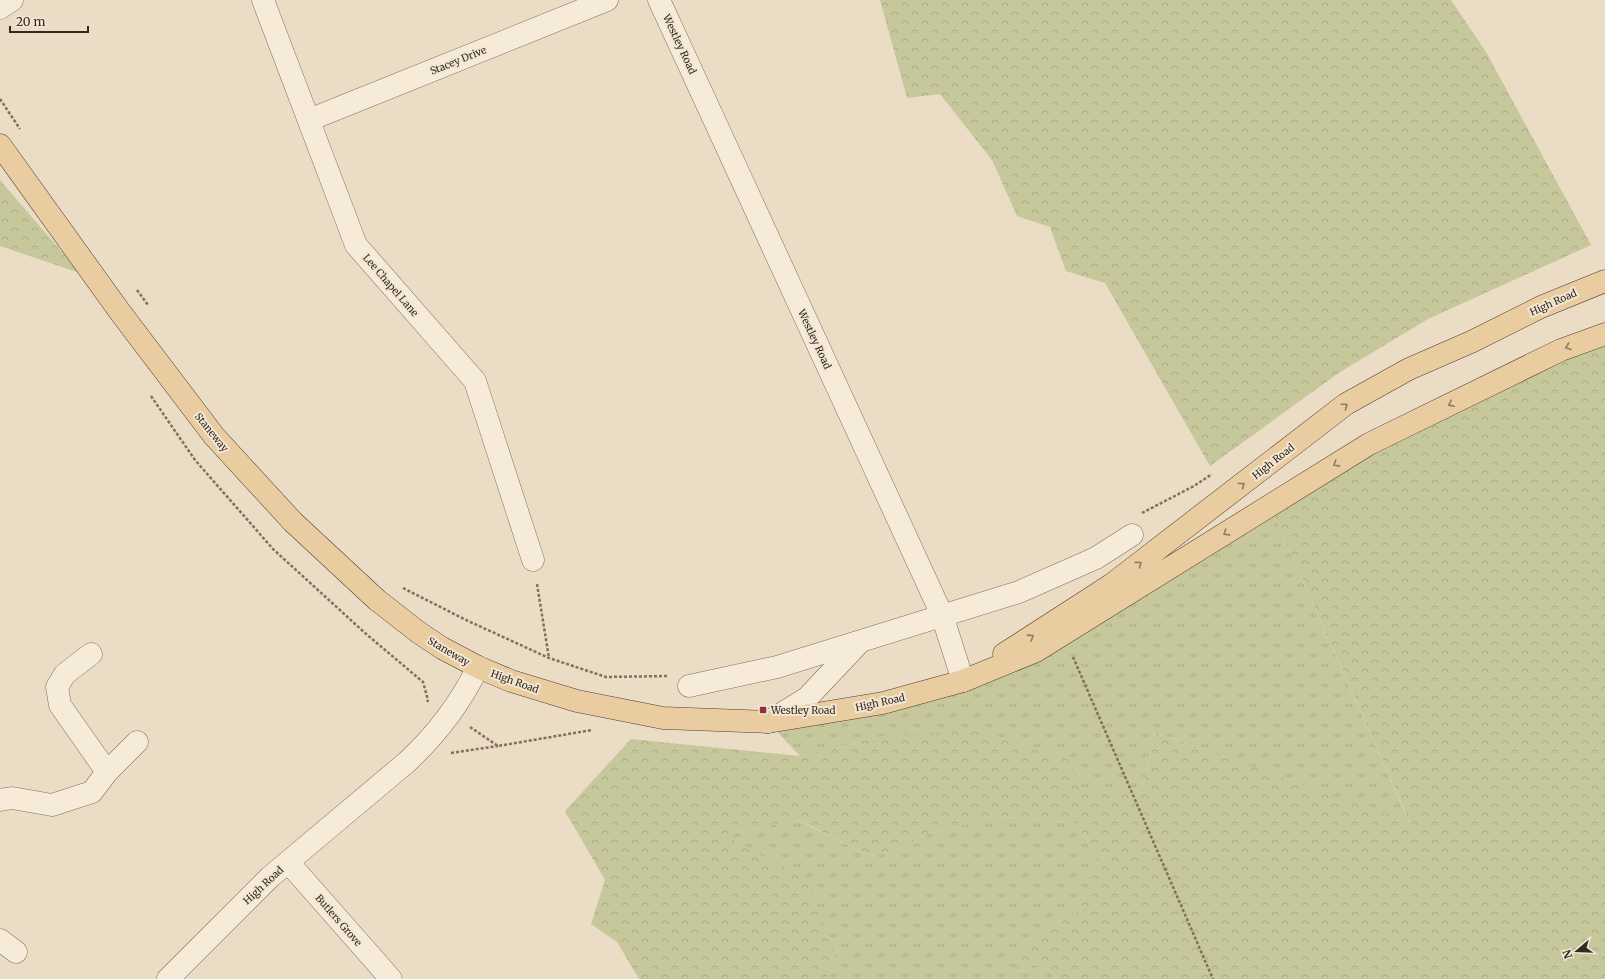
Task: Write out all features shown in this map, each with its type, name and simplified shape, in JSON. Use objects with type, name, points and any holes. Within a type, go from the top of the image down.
[{"type":"main road","name":"Staneway","points":[[0,145],[166,374],[214,436],[260,488],[322,550],[377,600],[418,632],[442,648],[478,667]]},
{"type":"main road","name":"High Road","points":[[963,681],[1111,585],[1346,404],[1409,369],[1471,342],[1541,307],[1605,281]]},
{"type":"main road","name":"High Road","points":[[478,667],[537,690],[601,707],[663,718],[768,722],[883,703],[963,681],[1036,652],[1369,444],[1561,350],[1605,334]]},
{"type":"street","points":[[0,8],[12,0]]},
{"type":"street","name":"Lee Chapel Lane","points":[[263,0],[356,245],[475,381],[533,560]]},
{"type":"street","name":"Stacey Drive","points":[[309,120],[607,0]]},
{"type":"street","name":"Westley Road","points":[[659,0],[942,615],[963,681]]},
{"type":"street","points":[[689,686],[777,667],[1019,592],[1096,558],[1132,535]]},
{"type":"street","points":[[768,722],[807,698],[860,642]]},
{"type":"street","points":[[91,654],[65,674],[57,687],[60,705],[106,772]]},
{"type":"street","name":"High Road","points":[[168,979],[247,899],[426,744],[451,714],[478,667]]},
{"type":"street","points":[[0,800],[12,798],[52,805],[92,792],[106,772],[138,742]]},
{"type":"street","name":"Butlers Grove","points":[[288,862],[391,979]]},
{"type":"path","points":[[0,99],[22,132]]},
{"type":"path","points":[[135,287],[149,306]]},
{"type":"path","points":[[150,395],[195,460],[273,549],[365,633],[423,682],[428,700],[425,706]]},
{"type":"path","points":[[403,587],[466,620],[549,658],[533,560]]},
{"type":"path","points":[[1063,634],[1213,979]]},
{"type":"path","points":[[472,729],[498,746],[596,730]]},
{"type":"green space","points":[[880,0],[1451,0],[1486,52],[1591,245],[1428,319],[1340,372],[1210,466],[1105,283],[1066,271],[1050,227],[1017,216],[992,160],[940,94],[907,98]]},
{"type":"green space","points":[[0,180],[80,273],[0,246]]},
{"type":"green space","points":[[1605,335],[1605,979],[1056,979],[1045,966],[1015,972],[1029,938],[1080,910],[1098,862],[1077,823],[997,816],[926,835],[895,850],[871,856],[798,820],[724,835],[807,880],[836,958],[828,979],[639,979],[617,942],[591,924],[605,880],[565,811],[631,739],[800,756],[884,736],[978,730],[1067,759],[1083,789],[1118,795],[1143,787],[1155,732],[1410,823],[1270,506]]},
{"type":"green space","points":[[1270,506],[1410,824],[1155,732],[1143,787],[1118,795],[1083,789],[1066,759],[884,736],[800,756],[768,722],[963,681]]},
{"type":"green space","points":[[996,816],[1077,823],[1098,862],[1080,910],[1029,938],[1016,972],[1045,966],[1056,979],[828,979],[836,958],[724,835],[797,820],[871,856],[895,850],[926,835]]},
{"type":"place","name":"Westley Road","points":[[763,710]]}]
